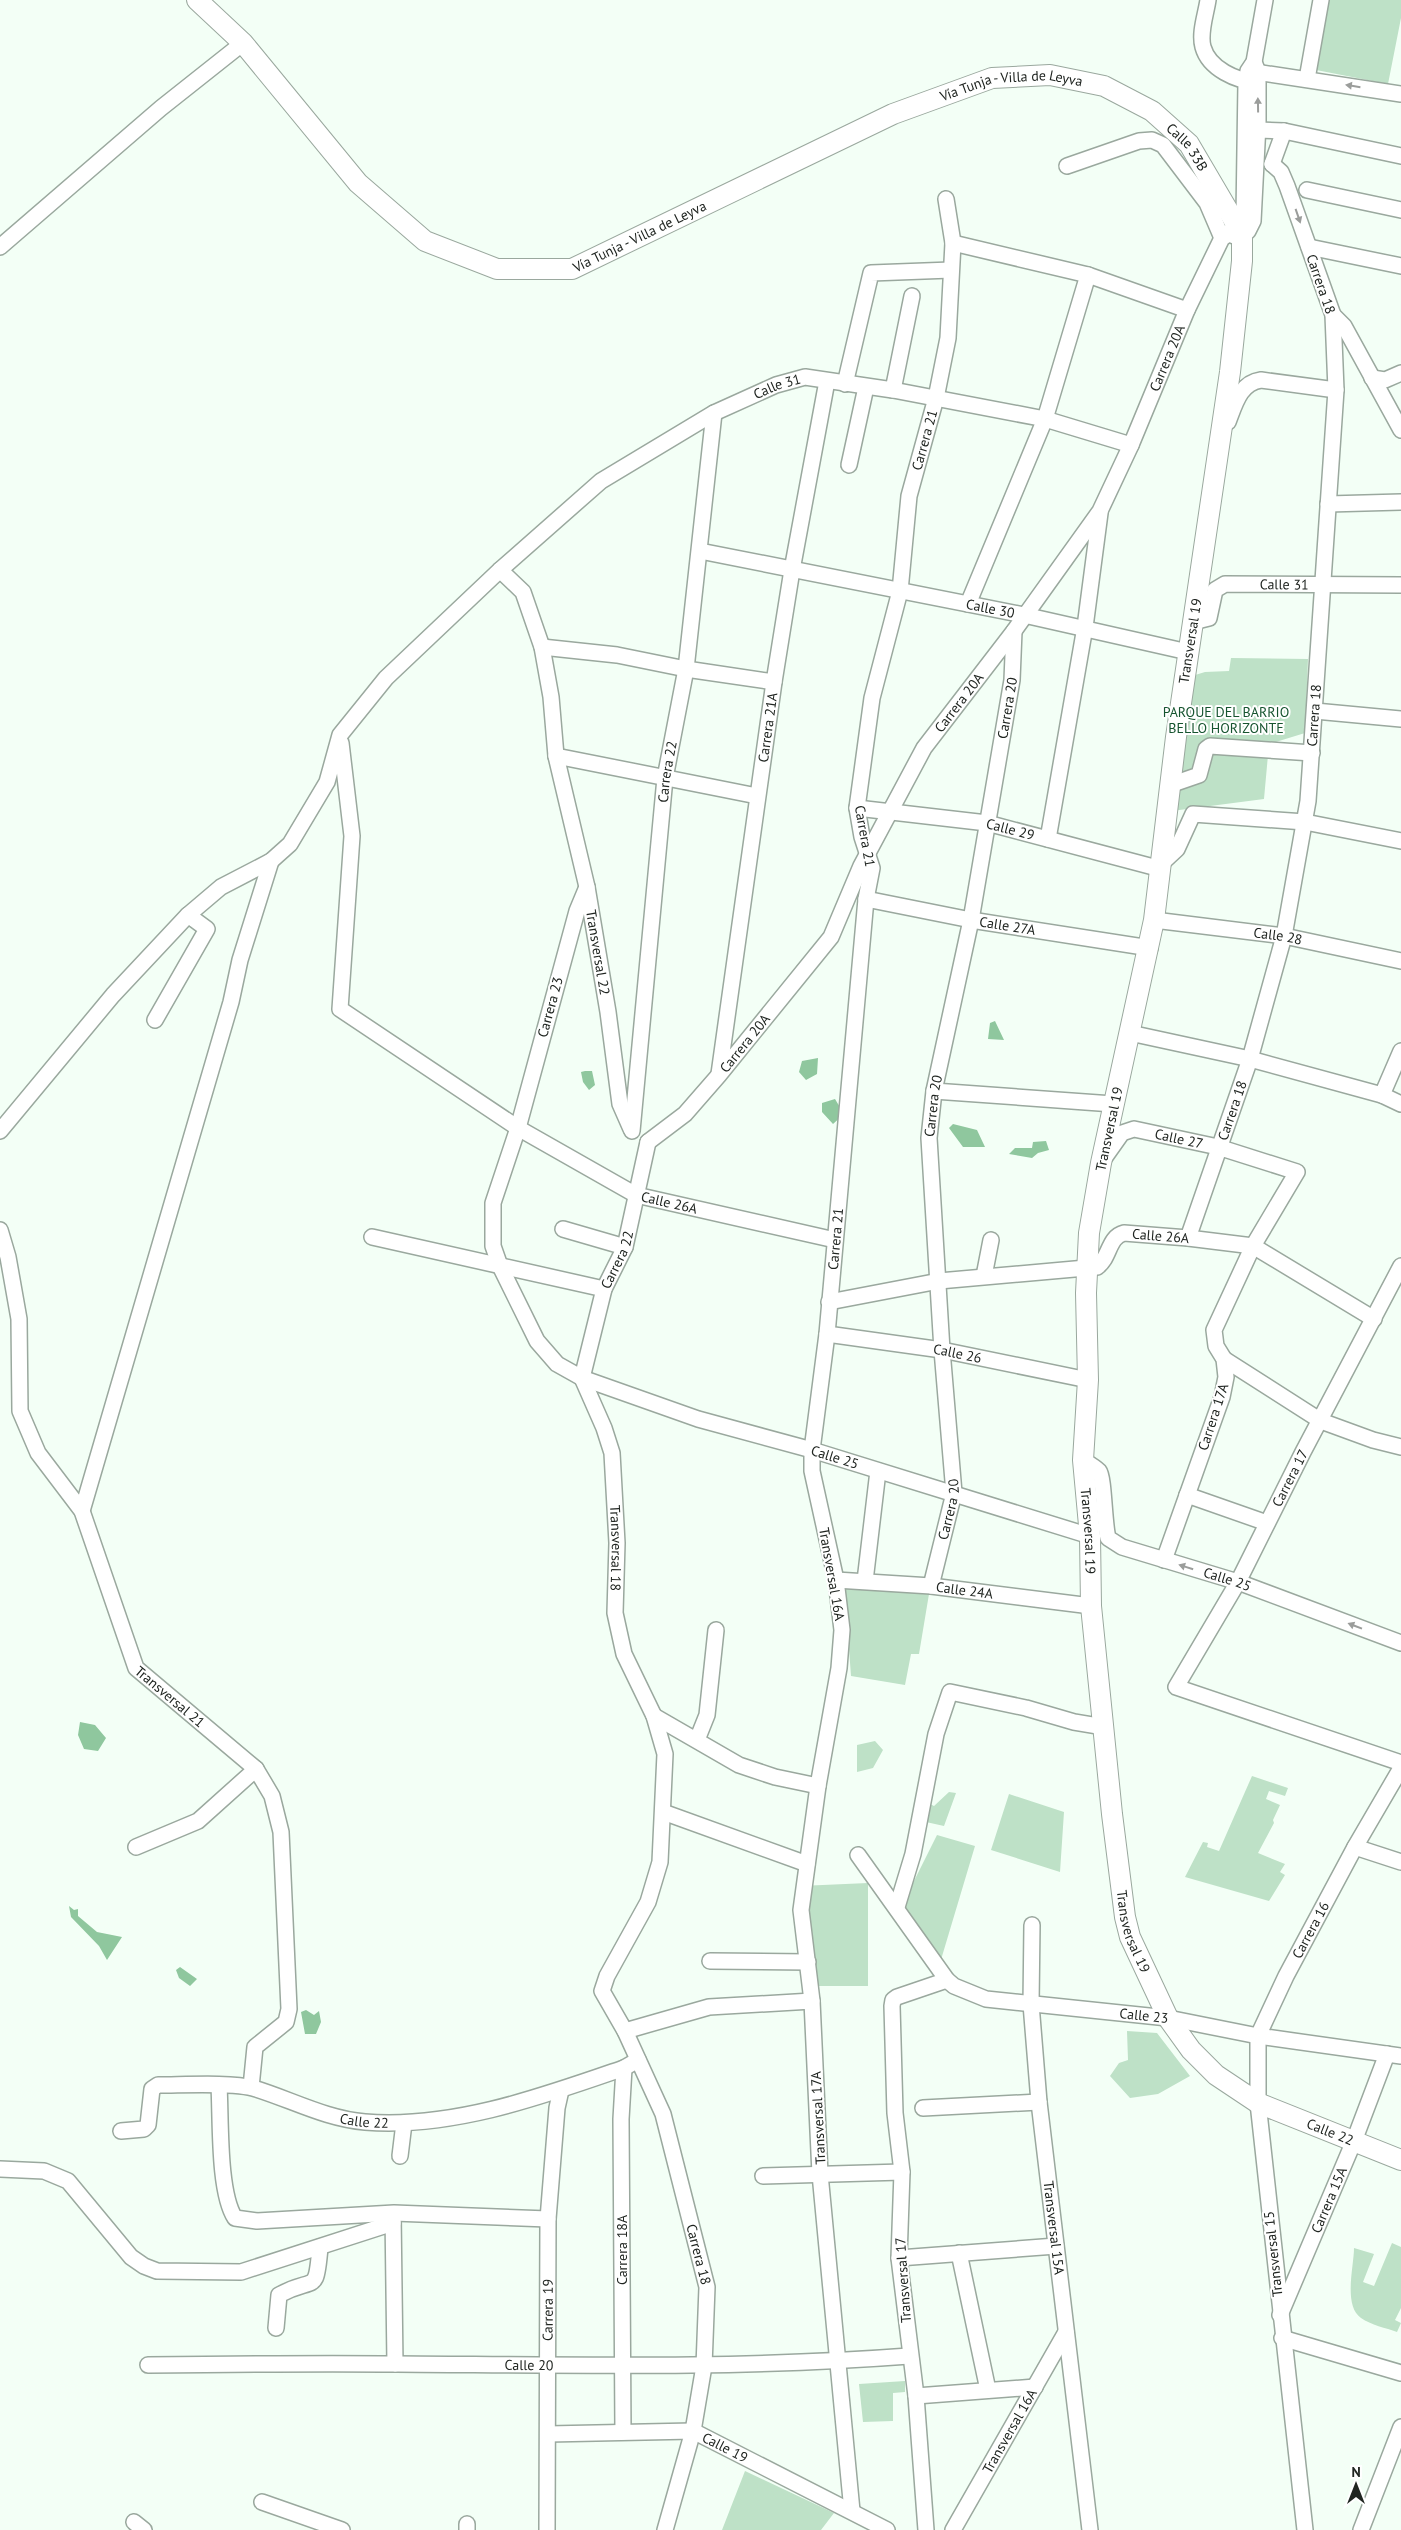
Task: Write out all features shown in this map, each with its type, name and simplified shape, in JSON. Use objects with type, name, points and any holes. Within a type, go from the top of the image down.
[{"type":"main road","name":"Vía Tunja - Villa de Leyva","points":[[197,0],[243,43],[358,183],[424,241],[497,270],[572,269],[894,114],[992,78],[1050,75],[1104,86]]},
{"type":"main road","name":"Calle 33B","points":[[1104,86],[1152,111],[1189,144],[1232,234]]},
{"type":"main road","name":"Transversal 19","points":[[1168,2018],[1130,1937],[1122,1895],[1092,1606],[1090,1536],[1083,1460],[1088,1380],[1086,1269],[1088,1233],[1101,1163],[1150,948],[1154,920],[1188,652],[1222,435],[1242,260],[1232,234]]},
{"type":"main road","points":[[1168,2018],[1191,2050],[1216,2075],[1258,2103]]},
{"type":"main road","name":"Calle 22","points":[[1258,2103],[1401,2160]]},
{"type":"street","points":[[1208,0],[1202,32],[1203,48],[1211,61],[1232,78],[1253,74],[1307,79],[1401,94]]},
{"type":"street","points":[[1232,234],[1244,214],[1253,74],[1265,0]]},
{"type":"street","points":[[1307,79],[1321,0]]},
{"type":"street","points":[[0,247],[161,108],[243,43]]},
{"type":"street","points":[[1232,234],[1248,231],[1253,221],[1264,163],[1258,130],[1253,74]]},
{"type":"street","points":[[1258,130],[1284,131],[1401,156]]},
{"type":"street","points":[[1264,163],[1284,131]]},
{"type":"street","points":[[1067,166],[1139,140],[1152,140],[1163,145],[1232,234]]},
{"type":"street","name":"Carrera 18","points":[[1188,1238],[1250,1059],[1284,936],[1305,822],[1312,754],[1336,390],[1333,315],[1281,172],[1264,163]]},
{"type":"street","points":[[1307,190],[1401,210]]},
{"type":"street","name":"Carrera 21","points":[[812,1450],[827,1334],[866,899],[872,868],[857,808],[872,698],[900,591],[908,496],[936,398],[948,338],[953,243],[946,199]]},
{"type":"street","name":"Carrera 20A","points":[[648,1142],[685,1114],[831,937],[868,854],[924,748],[1014,630],[1100,511],[1131,445],[1186,310],[1232,234]]},
{"type":"street","points":[[953,243],[1088,275],[1186,310]]},
{"type":"street","points":[[1309,247],[1401,266]]},
{"type":"street","points":[[845,384],[871,273],[952,270]]},
{"type":"street","points":[[968,604],[1045,419],[1088,275]]},
{"type":"street","points":[[893,390],[912,296]]},
{"type":"street","points":[[1333,315],[1344,326],[1400,429]]},
{"type":"street","points":[[1372,378],[1385,380],[1401,373]]},
{"type":"street","name":"Calle 31","points":[[340,735],[386,678],[500,570],[601,481],[714,413],[776,385],[805,377],[893,390],[1045,419],[1131,445]]},
{"type":"street","points":[[1222,435],[1243,388],[1250,381],[1261,380],[1336,390]]},
{"type":"street","name":"Carrera 21A","points":[[719,1075],[774,682],[792,570],[827,381]]},
{"type":"street","points":[[849,465],[866,387]]},
{"type":"street","name":"Carrera 22","points":[[632,1131],[665,778],[686,669],[714,413]]},
{"type":"street","points":[[1328,504],[1401,502]]},
{"type":"street","points":[[1048,839],[1084,627],[1100,511]]},
{"type":"street","name":"Calle 30","points":[[700,551],[1084,627],[1188,652]]},
{"type":"street","points":[[500,570],[523,592],[542,647],[551,697],[556,756],[758,796]]},
{"type":"street","name":"Calle 31","points":[[1193,622],[1209,618],[1215,590],[1219,586],[1401,585]]},
{"type":"street","name":"Carrera 20","points":[[930,1586],[954,1493],[942,1350],[929,1138],[934,1091],[971,920],[1012,680],[1014,630]]},
{"type":"street","points":[[542,647],[617,655],[686,669],[774,682]]},
{"type":"street","points":[[1315,711],[1401,719]]},
{"type":"street","points":[[0,1131],[113,995],[188,915],[221,887],[271,861],[290,844],[327,782],[340,735]]},
{"type":"street","name":"Calle 26A","points":[[340,735],[352,836],[340,1009],[518,1128],[636,1195],[834,1240]]},
{"type":"street","points":[[1170,785],[1199,774],[1206,749],[1210,746],[1312,754]]},
{"type":"street","name":"Transversal 22","points":[[556,756],[587,887],[608,1012],[620,1104],[632,1131]]},
{"type":"street","name":"Calle 29","points":[[857,808],[987,823],[1161,866]]},
{"type":"street","points":[[1161,866],[1177,849],[1193,814],[1305,822],[1401,841]]},
{"type":"street","points":[[82,1511],[231,1002],[240,960],[271,861]]},
{"type":"street","name":"Carrera 23","points":[[500,1266],[493,1246],[493,1203],[518,1128],[577,911],[587,887]]},
{"type":"street","name":"Calle 27A","points":[[866,899],[971,920],[1150,948]]},
{"type":"street","points":[[155,1020],[207,929],[188,915]]},
{"type":"street","name":"Calle 28","points":[[1154,920],[1284,936],[1401,961]]},
{"type":"street","points":[[1130,1033],[1250,1059],[1382,1095],[1401,1104]]},
{"type":"street","points":[[1382,1095],[1401,1051]]},
{"type":"street","points":[[934,1091],[1113,1104]]},
{"type":"street","name":"Calle 27","points":[[1101,1163],[1122,1133],[1134,1129],[1218,1147],[1297,1172]]},
{"type":"street","points":[[632,1131],[648,1142]]},
{"type":"street","name":"Carrera 22","points":[[582,1378],[604,1289],[625,1246],[648,1142]]},
{"type":"street","name":"Carrera 17A","points":[[1164,1560],[1222,1397],[1226,1377],[1224,1359],[1216,1346],[1214,1330],[1253,1246],[1297,1172]]},
{"type":"street","points":[[564,1229],[625,1246]]},
{"type":"street","name":"Transversal 21","points":[[0,1230],[8,1257],[19,1319],[20,1411],[38,1453],[82,1511],[136,1668],[256,1769],[272,1796],[281,1832],[288,2008],[286,2022],[255,2047],[251,2087]]},
{"type":"street","name":"Calle 26A","points":[[829,1302],[939,1281],[1097,1267],[1104,1262],[1113,1240],[1118,1235],[1188,1238],[1253,1246],[1374,1318]]},
{"type":"street","points":[[372,1237],[604,1289]]},
{"type":"street","points":[[984,1276],[990,1240]]},
{"type":"street","name":"Calle 25","points":[[500,1266],[537,1341],[557,1364],[582,1378],[698,1419],[812,1450],[1090,1536]]},
{"type":"street","name":"Carrera 17","points":[[1401,1266],[1238,1582],[1176,1687],[1401,1763]]},
{"type":"street","name":"Calle 26","points":[[827,1334],[942,1350],[1088,1380]]},
{"type":"street","points":[[1224,1359],[1322,1421],[1373,1440],[1401,1447]]},
{"type":"street","name":"Transversal 18","points":[[582,1378],[604,1428],[612,1453],[617,1542],[615,1613],[624,1654],[654,1716],[665,1754],[660,1862],[648,1902],[607,1976],[602,1991]]},
{"type":"street","name":"Transversal 16A","points":[[812,1450],[812,1471],[836,1580],[842,1630],[840,1668],[828,1728]]},
{"type":"street","name":"Calle 25","points":[[1083,1460],[1100,1472],[1103,1482],[1104,1524],[1108,1538],[1122,1547],[1238,1582],[1401,1643]]},
{"type":"street","points":[[865,1581],[878,1471]]},
{"type":"street","points":[[1187,1495],[1267,1524]]},
{"type":"street","name":"Calle 24A","points":[[836,1580],[930,1586],[1092,1606]]},
{"type":"street","points":[[697,1740],[707,1715],[716,1630]]},
{"type":"street","points":[[897,1907],[913,1854],[936,1734],[950,1692],[1026,1708],[1074,1722],[1104,1727]]},
{"type":"street","points":[[654,1716],[739,1764],[775,1777],[818,1786]]},
{"type":"street","name":"Transversal 17A","points":[[828,1728],[801,1910],[812,2001],[820,2174],[852,2511]]},
{"type":"street","name":"Carrera 16","points":[[1258,2103],[1258,2036],[1286,1976],[1355,1847],[1401,1768]]},
{"type":"street","points":[[136,1847],[198,1821],[256,1769]]},
{"type":"street","points":[[663,1812],[807,1864]]},
{"type":"street","points":[[1355,1847],[1401,1862]]},
{"type":"street","points":[[858,1855],[897,1907],[947,1980]]},
{"type":"street","name":"Transversal 15A","points":[[1032,1925],[1031,2004],[1039,2102],[1090,2530]]},
{"type":"street","points":[[710,1961],[808,1962]]},
{"type":"street","name":"Calle 23","points":[[947,1980],[954,1986],[986,1999],[1168,2018],[1258,2036],[1394,2055]]},
{"type":"street","name":"Transversal 17","points":[[926,2530],[916,2396],[909,2356],[899,2258],[902,2172],[896,2114],[893,2000],[947,1980]]},
{"type":"street","name":"Carrera 18","points":[[602,1991],[625,2031],[663,2114],[707,2287],[704,2366],[693,2431],[665,2530]]},
{"type":"street","points":[[625,2031],[709,2007],[812,2001]]},
{"type":"street","name":"Carrera 15A","points":[[1280,2316],[1354,2141],[1394,2055]]},
{"type":"street","name":"Calle 22","points":[[121,2131],[144,2129],[148,2125],[152,2089],[158,2085],[251,2087],[341,2119],[404,2123],[471,2114],[532,2100],[624,2068],[638,2060]]},
{"type":"street","name":"Carrera 18A","points":[[623,2432],[622,2119],[624,2068]]},
{"type":"street","points":[[219,2086],[226,2190],[229,2208],[236,2218],[257,2221],[393,2218],[548,2219]]},
{"type":"street","name":"Carrera 19","points":[[547,2530],[548,2219],[557,2108],[562,2090]]},
{"type":"street","points":[[923,2108],[1039,2102]]},
{"type":"street","name":"Transversal 15","points":[[1258,2103],[1304,2530]]},
{"type":"street","points":[[400,2156],[404,2123]]},
{"type":"street","points":[[0,2168],[44,2171],[68,2181],[131,2257],[144,2266],[157,2271],[241,2272],[320,2247],[393,2218]]},
{"type":"street","points":[[763,2176],[902,2172]]},
{"type":"street","points":[[393,2218],[395,2364]]},
{"type":"street","points":[[899,2258],[1056,2246]]},
{"type":"street","points":[[276,2328],[279,2295],[312,2284],[316,2280],[320,2247]]},
{"type":"street","points":[[959,2253],[988,2390]]},
{"type":"street","name":"Transversal 16A","points":[[953,2530],[1066,2332]]},
{"type":"street","points":[[1282,2338],[1401,2373]]},
{"type":"street","name":"Calle 20","points":[[148,2365],[622,2364],[704,2366],[838,2361],[909,2356]]},
{"type":"street","points":[[916,2396],[1035,2387]]},
{"type":"street","points":[[1361,2530],[1401,2427]]},
{"type":"street","name":"Calle 19","points":[[548,2434],[693,2431],[887,2530]]},
{"type":"street","points":[[262,2502],[342,2530]]},
{"type":"green space","points":[[1323,0],[1401,0],[1401,18],[1388,84],[1311,69]]},
{"type":"green space","name":"PARQUE DEL BARRIO BELLO HORIZONTE","points":[[1231,658],[1308,659],[1305,733],[1269,744],[1264,799],[1164,812],[1182,679],[1205,672],[1229,671]]},
{"type":"green space","points":[[995,1021],[1004,1040],[988,1039],[990,1023]]},
{"type":"green space","points":[[818,1058],[817,1074],[806,1080],[799,1072],[802,1061]]},
{"type":"green space","points":[[592,1071],[595,1085],[589,1090],[583,1082],[581,1072]]},
{"type":"green space","points":[[835,1099],[844,1114],[833,1124],[822,1112],[822,1103]]},
{"type":"green space","points":[[953,1124],[977,1130],[985,1147],[963,1147],[949,1128]]},
{"type":"green space","points":[[1046,1141],[1049,1150],[1038,1153],[1032,1158],[1009,1154],[1015,1148],[1032,1148],[1033,1142]]},
{"type":"green space","points":[[844,1581],[930,1588],[919,1654],[911,1654],[905,1685],[851,1676]]},
{"type":"green space","points":[[80,1722],[95,1725],[106,1738],[98,1751],[84,1749],[78,1735]]},
{"type":"green space","points":[[875,1741],[883,1750],[873,1768],[857,1772],[857,1745]]},
{"type":"green space","points":[[1252,1776],[1288,1788],[1285,1796],[1269,1791],[1266,1799],[1280,1805],[1273,1820],[1274,1823],[1258,1853],[1285,1864],[1280,1872],[1285,1875],[1269,1901],[1185,1877],[1203,1842],[1208,1843],[1207,1847],[1219,1851]]},
{"type":"green space","points":[[949,1792],[956,1793],[944,1826],[926,1822],[930,1812],[927,1809],[928,1803],[934,1806]]},
{"type":"green space","points":[[1009,1794],[1064,1812],[1060,1872],[991,1850]]},
{"type":"green space","points":[[937,1835],[975,1846],[940,1963],[902,1905]]},
{"type":"green space","points":[[868,1883],[868,1986],[808,1986],[800,1886]]},
{"type":"green space","points":[[69,1906],[74,1910],[78,1909],[78,1916],[97,1932],[122,1937],[107,1960],[99,1946],[71,1917]]},
{"type":"green space","points":[[180,1967],[197,1979],[190,1986],[179,1978],[176,1970]]},
{"type":"green space","points":[[306,2010],[314,2015],[319,2011],[321,2022],[316,2034],[305,2034],[301,2012]]},
{"type":"green space","points":[[1127,2031],[1157,2033],[1190,2076],[1158,2094],[1130,2098],[1110,2076],[1119,2063],[1128,2060]]},
{"type":"green space","points":[[1392,2243],[1401,2247],[1401,2308],[1395,2320],[1401,2323],[1397,2332],[1361,2318],[1352,2305],[1351,2295],[1354,2248],[1374,2254],[1363,2282],[1374,2286]]},
{"type":"green space","points":[[905,2381],[905,2392],[893,2393],[893,2421],[863,2422],[859,2384]]},
{"type":"green space","points":[[745,2471],[834,2513],[821,2530],[722,2530]]}]
